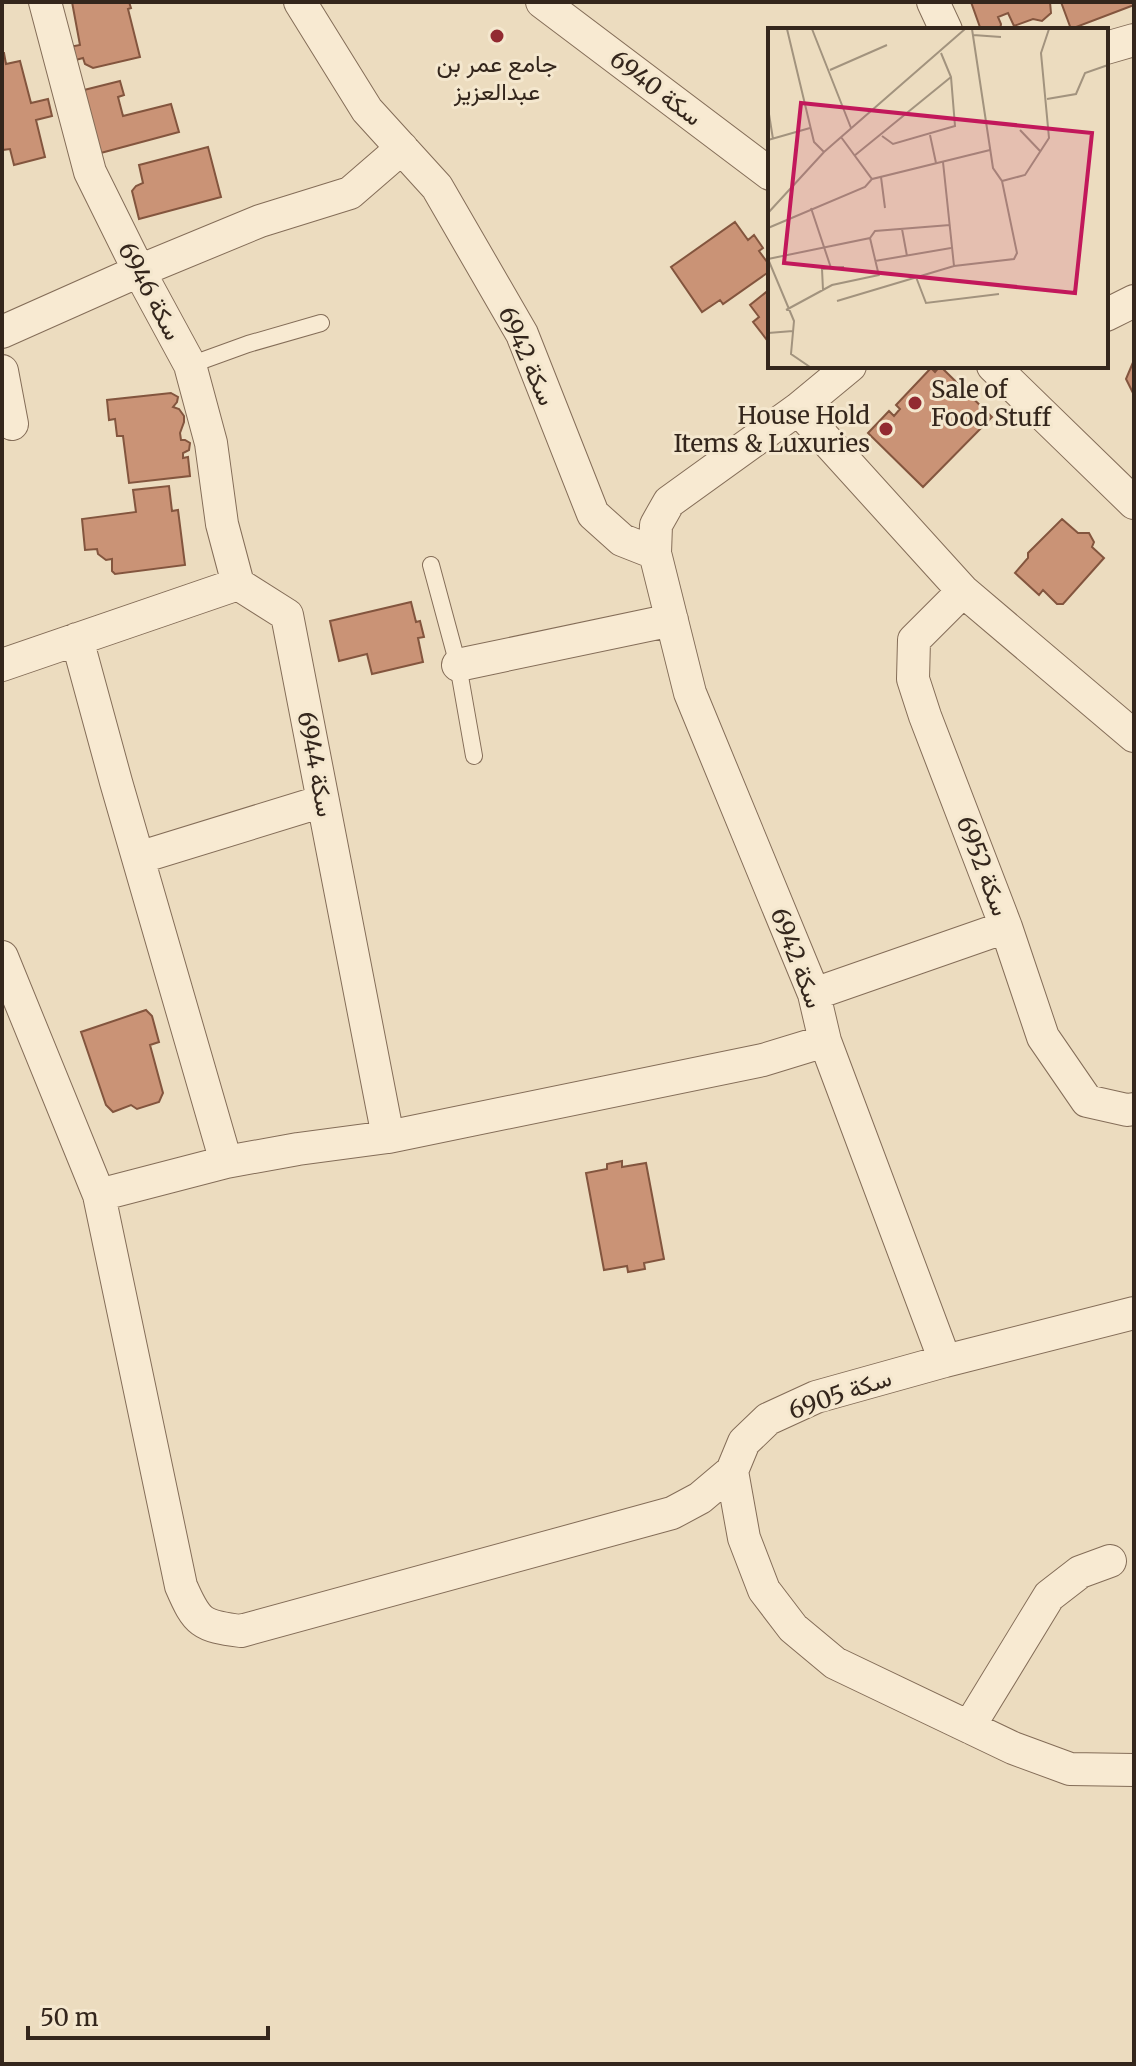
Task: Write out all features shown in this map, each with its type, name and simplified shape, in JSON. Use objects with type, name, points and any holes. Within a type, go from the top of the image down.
[{"type":"street","name":"سكة 6946","points":[[45,2],[90,172],[190,365],[211,443],[222,524],[238,584]]},
{"type":"street","name":"سكة 6942","points":[[300,2],[367,110],[437,187],[522,334],[593,514],[622,540],[655,553]]},
{"type":"street","name":"سكة 6940","points":[[542,2],[768,172]]},
{"type":"street","points":[[933,2],[945,28]]},
{"type":"street","points":[[1108,47],[1134,40]]},
{"type":"street","points":[[2,332],[260,221],[350,193],[402,148]]},
{"type":"street","points":[[1108,314],[1134,301]]},
{"type":"street","name":"سكة 6942","points":[[848,368],[798,409],[669,502],[656,525],[655,553],[690,693],[814,994],[825,1041],[945,1361]]},
{"type":"street","points":[[996,368],[1134,503]]},
{"type":"street","points":[[2,371],[12,424]]},
{"type":"street","points":[[798,409],[963,591],[1134,736]]},
{"type":"street","points":[[2,665],[238,584]]},
{"type":"street","name":"سكة 6944","points":[[238,584],[287,615],[388,1137]]},
{"type":"street","name":"سكة 6952","points":[[963,591],[914,640],[913,679],[925,716],[1006,927],[1043,1037],[1087,1101],[1134,1109]]},
{"type":"street","points":[[458,665],[672,620]]},
{"type":"street","points":[[77,639],[226,1162]]},
{"type":"street","points":[[138,858],[323,801]]},
{"type":"street","points":[[814,994],[1006,927]]},
{"type":"street","points":[[2,957],[99,1195],[181,1586],[193,1613],[213,1627],[241,1631],[672,1513],[700,1498],[732,1471]]},
{"type":"street","points":[[99,1195],[226,1162],[388,1137],[763,1060],[825,1041]]},
{"type":"street","name":"سكة 6905","points":[[732,1471],[744,1442],[768,1419],[816,1397],[1134,1313]]},
{"type":"street","points":[[732,1471],[744,1538],[764,1590],[793,1628],[835,1663],[1013,1748],[1070,1769],[1134,1770]]},
{"type":"street","points":[[969,1727],[1049,1596],[1080,1572],[1110,1561]]},
{"type":"lane","points":[[190,365],[321,323]]},
{"type":"lane","points":[[431,565],[458,665],[474,756]]},
{"type":"building","points":[[72,2],[129,2],[140,57],[93,68],[85,64],[83,58],[72,61],[69,47],[80,45]]},
{"type":"building","points":[[971,2],[1050,2],[1051,13],[1042,21],[1033,19],[1014,26],[1008,13],[998,17],[1000,28],[980,28]]},
{"type":"building","points":[[1061,2],[1134,2],[1134,5],[1071,28]]},
{"type":"building","points":[[2,53],[6,64],[20,61],[31,103],[48,99],[52,116],[36,120],[45,157],[14,165],[10,149],[2,150]]},
{"type":"building","points":[[120,81],[124,95],[118,97],[123,116],[171,104],[179,132],[97,154],[80,91]]},
{"type":"building","points":[[208,147],[221,197],[139,219],[132,191],[143,183],[139,165]]},
{"type":"building","points":[[735,222],[748,240],[754,235],[763,248],[759,251],[768,263],[768,272],[723,304],[720,300],[702,312],[671,267]]},
{"type":"building","points":[[768,291],[768,341],[753,322],[759,317],[750,305]]},
{"type":"building","points":[[1134,360],[1134,395],[1126,379]]},
{"type":"building","points":[[931,368],[935,372],[942,368],[992,417],[923,487],[868,433],[889,411],[894,416],[900,409],[896,405]]},
{"type":"building","points":[[171,393],[178,397],[173,407],[184,416],[180,433],[181,440],[190,443],[183,458],[188,457],[190,476],[129,483],[123,436],[117,436],[115,419],[109,420],[107,400]]},
{"type":"building","points":[[169,486],[172,511],[178,510],[185,565],[115,574],[112,559],[106,560],[97,549],[85,550],[82,519],[136,512],[133,490]]},
{"type":"building","points":[[1062,519],[1078,533],[1089,533],[1094,542],[1092,547],[1104,558],[1063,604],[1057,604],[1043,590],[1039,595],[1015,573],[1028,558],[1028,553]]},
{"type":"building","points":[[411,602],[424,637],[418,638],[423,662],[372,674],[367,654],[339,661],[330,621]]},
{"type":"building","points":[[146,1010],[152,1016],[159,1042],[150,1045],[163,1093],[159,1102],[137,1109],[131,1105],[113,1112],[106,1105],[81,1032]]},
{"type":"building","points":[[622,1161],[622,1167],[646,1163],[664,1259],[644,1263],[645,1269],[628,1272],[627,1266],[604,1270],[586,1173],[607,1169],[607,1164]]},
{"type":"place","name":"جامع عمر بن عبدالعزيز","points":[[497,36]]},
{"type":"place","name":"Sale of Food Stuff","points":[[915,403]]},
{"type":"place","name":"House Hold Items & Luxuries","points":[[886,429]]}]
